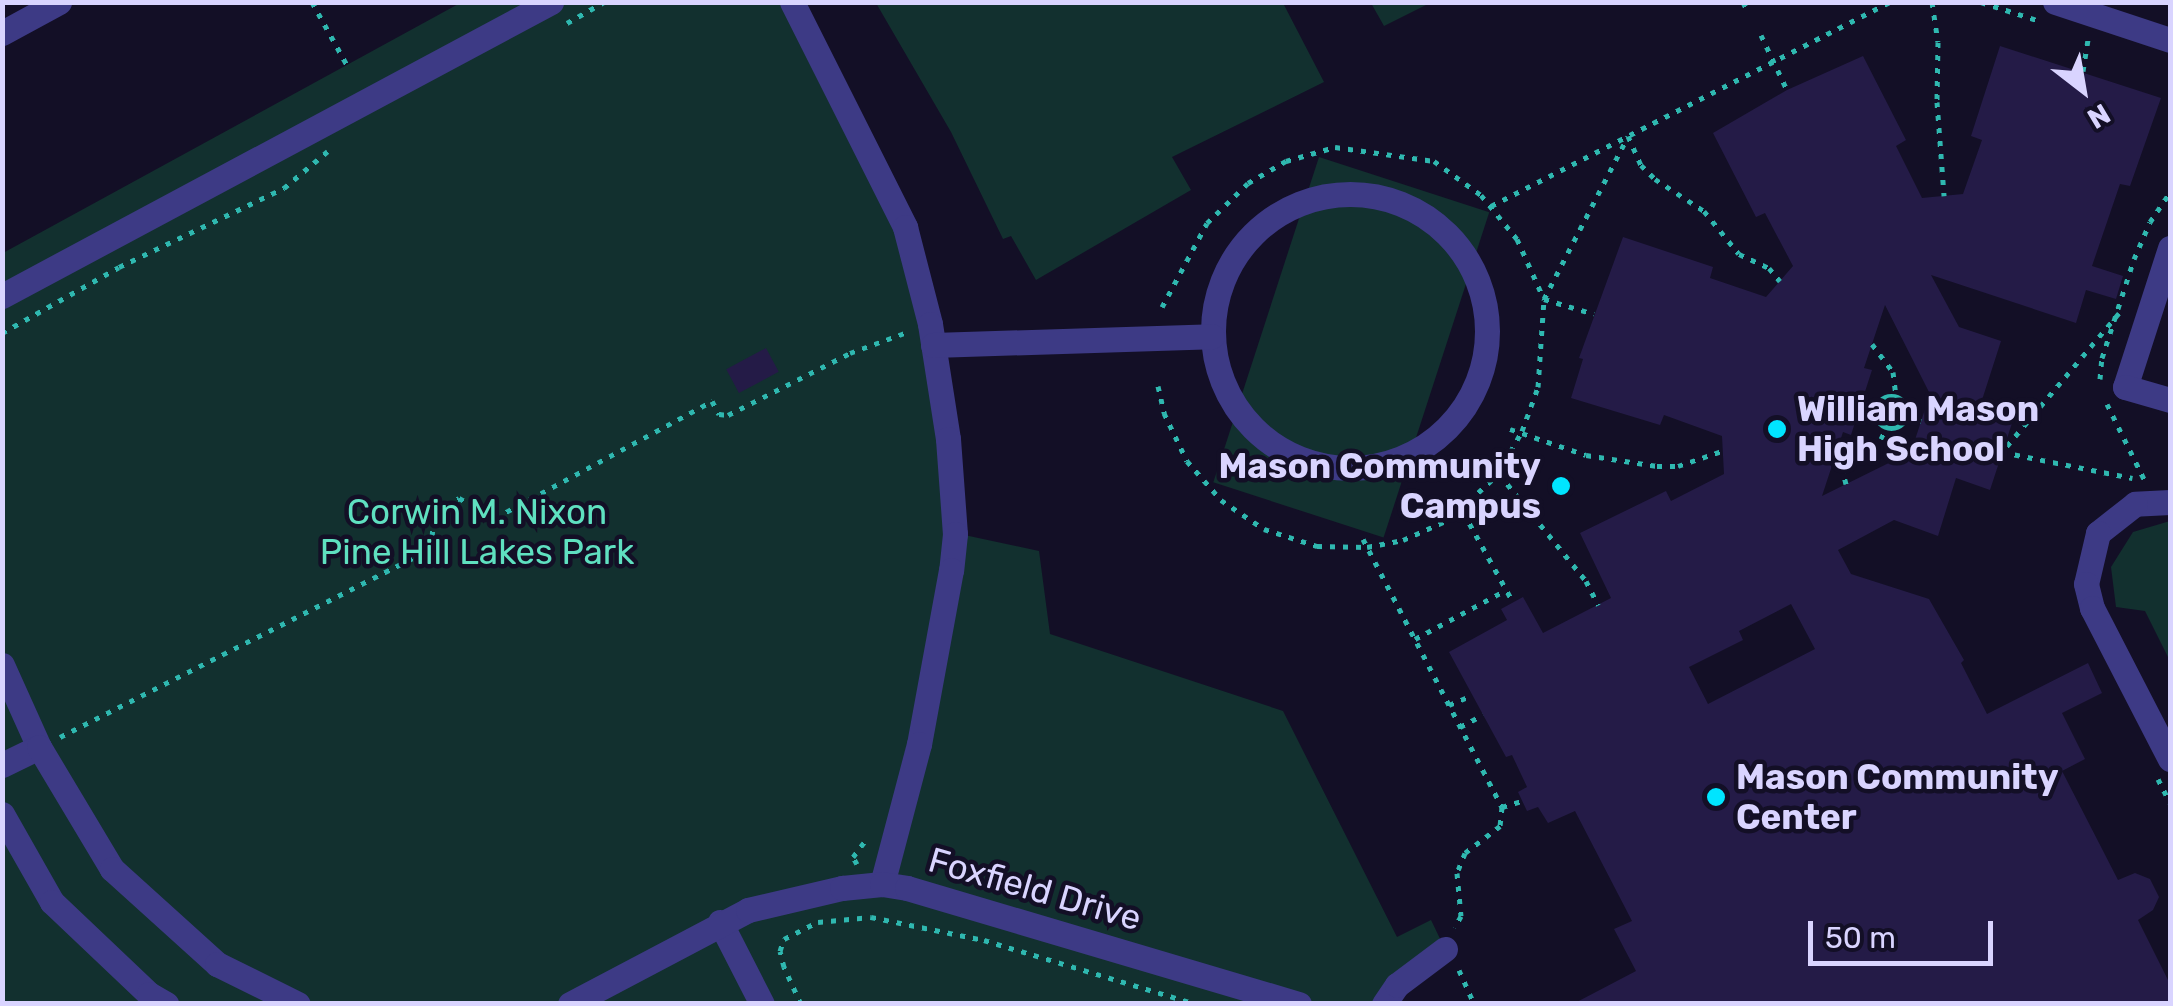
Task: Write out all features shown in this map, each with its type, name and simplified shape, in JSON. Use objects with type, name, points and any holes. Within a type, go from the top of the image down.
[{"type":"street","points":[[2,33],[59,2]]},
{"type":"street","points":[[792,2],[905,227],[920,341],[948,439],[955,534],[919,744],[882,884]]},
{"type":"street","points":[[2055,2],[2170,40]]},
{"type":"street","points":[[2,296],[556,14]]},
{"type":"street","points":[[1341,193],[1383,196],[1422,212],[1454,240],[1477,275],[1488,316],[1486,360],[1469,401],[1450,424],[1403,458],[1360,468],[1302,459],[1275,447],[1242,418],[1220,379],[1212,336],[1218,294],[1229,268],[1263,224],[1300,202],[1341,193]]},
{"type":"street","points":[[2170,248],[2125,387],[2170,400]]},
{"type":"street","points":[[920,341],[1212,336]]},
{"type":"street","points":[[2170,502],[2135,504],[2098,533],[2086,584],[2092,608],[2170,760]]},
{"type":"street","points":[[2,665],[39,747],[112,869],[217,964],[298,1004]]},
{"type":"street","points":[[2,765],[39,747]]},
{"type":"street","points":[[2,814],[52,902],[149,994],[166,1004]]},
{"type":"street","name":"Foxfield Drive","points":[[570,1004],[748,910],[842,888],[882,884],[1299,1004]]},
{"type":"street","points":[[720,922],[762,1004]]},
{"type":"street","points":[[1384,1004],[1398,985],[1452,949]]},
{"type":"path","points":[[312,2],[347,65]]},
{"type":"path","points":[[556,14],[604,2]]},
{"type":"path","points":[[1743,2],[1748,10]]},
{"type":"path","points":[[1491,206],[1890,2]]},
{"type":"path","points":[[1932,2],[1938,42],[1937,102],[1944,196]]},
{"type":"path","points":[[1761,36],[1787,90]]},
{"type":"path","points":[[1628,136],[1641,165],[1655,179],[1704,211],[1740,254],[1768,268],[1780,281]]},
{"type":"path","points":[[1158,386],[1164,413],[1186,460],[1221,500],[1264,529],[1317,546],[1367,547],[1403,540],[1450,519],[1498,474],[1522,431],[1542,361],[1544,298],[1628,136]]},
{"type":"path","points":[[2,334],[120,267],[284,188],[344,142]]},
{"type":"path","points":[[1162,307],[1207,223],[1248,184],[1286,161],[1335,147],[1434,162],[1491,206],[1517,240],[1544,298],[1594,314]]},
{"type":"path","points":[[2119,313],[2002,452],[2145,481]]},
{"type":"path","points":[[903,318],[907,332],[920,341]]},
{"type":"path","points":[[907,332],[920,341]]},
{"type":"path","points":[[39,747],[431,549],[434,510],[459,498],[494,518],[712,401],[720,414],[728,415],[850,353],[907,332]]},
{"type":"path","points":[[1872,344],[1893,372],[1896,397]]},
{"type":"path","points":[[1896,397],[1904,402],[1907,416],[1902,424],[1887,427],[1876,417],[1876,406],[1882,399],[1896,397]]},
{"type":"path","points":[[1862,402],[1876,406]]},
{"type":"path","points":[[1907,416],[1921,421]]},
{"type":"path","points":[[1846,484],[1843,472],[1850,459],[1881,439],[1887,427]]},
{"type":"path","points":[[1510,429],[1586,456],[1657,466],[1678,466],[1722,452]]},
{"type":"path","points":[[1491,464],[1586,581],[1598,605]]},
{"type":"path","points":[[1457,501],[1514,602]]},
{"type":"path","points":[[1363,538],[1502,807],[1500,826],[1465,854],[1457,872],[1461,916],[1452,949],[1474,1004]]},
{"type":"path","points":[[1415,639],[1506,590]]},
{"type":"path","points":[[1449,706],[1472,695]]},
{"type":"path","points":[[1460,726],[1483,715]]},
{"type":"path","points":[[1502,807],[1522,801]]},
{"type":"path","points":[[857,864],[853,856],[872,830]]},
{"type":"path","points":[[802,1004],[784,967],[780,951],[784,939],[818,922],[872,918],[984,940],[1196,1004]]},
{"type":"green space","name":"Corwin M. Nixon Pine Hill Lakes Park","points":[[462,2],[792,3],[905,227],[955,533],[1039,551],[1050,634],[1283,711],[1397,937],[1431,920],[1445,949],[1384,1004],[3,1004],[3,253]]},
{"type":"green space","points":[[876,3],[1283,3],[1324,82],[1172,157],[1191,190],[1036,280],[1011,236],[1003,239],[951,132]]},
{"type":"green space","points":[[1371,3],[1430,3],[1384,26]]},
{"type":"green space","points":[[1319,157],[1489,212],[1384,538],[1213,482]]},
{"type":"green space","points":[[2170,521],[2170,661],[2145,611],[2116,607],[2111,567],[2133,532]]},
{"type":"building","points":[[2000,46],[2161,98],[2130,186],[2120,184],[2092,266],[2123,276],[2116,299],[2086,290],[2076,323],[1931,275],[1959,327],[2001,341],[1982,400],[2016,411],[1990,490],[1956,478],[1938,536],[1894,520],[1838,550],[1851,574],[1929,599],[1964,660],[1961,663],[1987,714],[2088,663],[2102,693],[2062,713],[2085,759],[2062,771],[2118,880],[2135,873],[2150,879],[2159,897],[2153,910],[2138,920],[2170,984],[2170,1004],[1573,1004],[1636,971],[1614,929],[1632,921],[1575,811],[1548,823],[1538,807],[1527,811],[1518,792],[1527,787],[1512,755],[1506,757],[1449,652],[1507,620],[1501,609],[1523,597],[1543,633],[1611,598],[1580,533],[1666,491],[1671,501],[1724,474],[1722,436],[1664,415],[1660,425],[1571,398],[1583,359],[1579,358],[1623,237],[1713,267],[1710,278],[1766,297],[1793,266],[1765,213],[1756,217],[1713,133],[1787,90],[1863,56],[1906,140],[1896,146],[1922,198],[1963,194],[1982,140],[1971,136]],"holes":[[[1885,305],[1930,394],[1911,452],[1822,496],[1843,432],[1851,435],[1872,370],[1864,368]],[[1791,604],[1815,649],[1708,704],[1689,667],[1743,640],[1739,631]]]},
{"type":"building","points":[[766,348],[779,372],[739,393],[726,369]]},
{"type":"place","name":"William Mason High School","points":[[1777,429]]},
{"type":"place","name":"Mason Community Campus","points":[[1561,486]]},
{"type":"place","name":"Mason Community Center","points":[[1716,797]]}]
